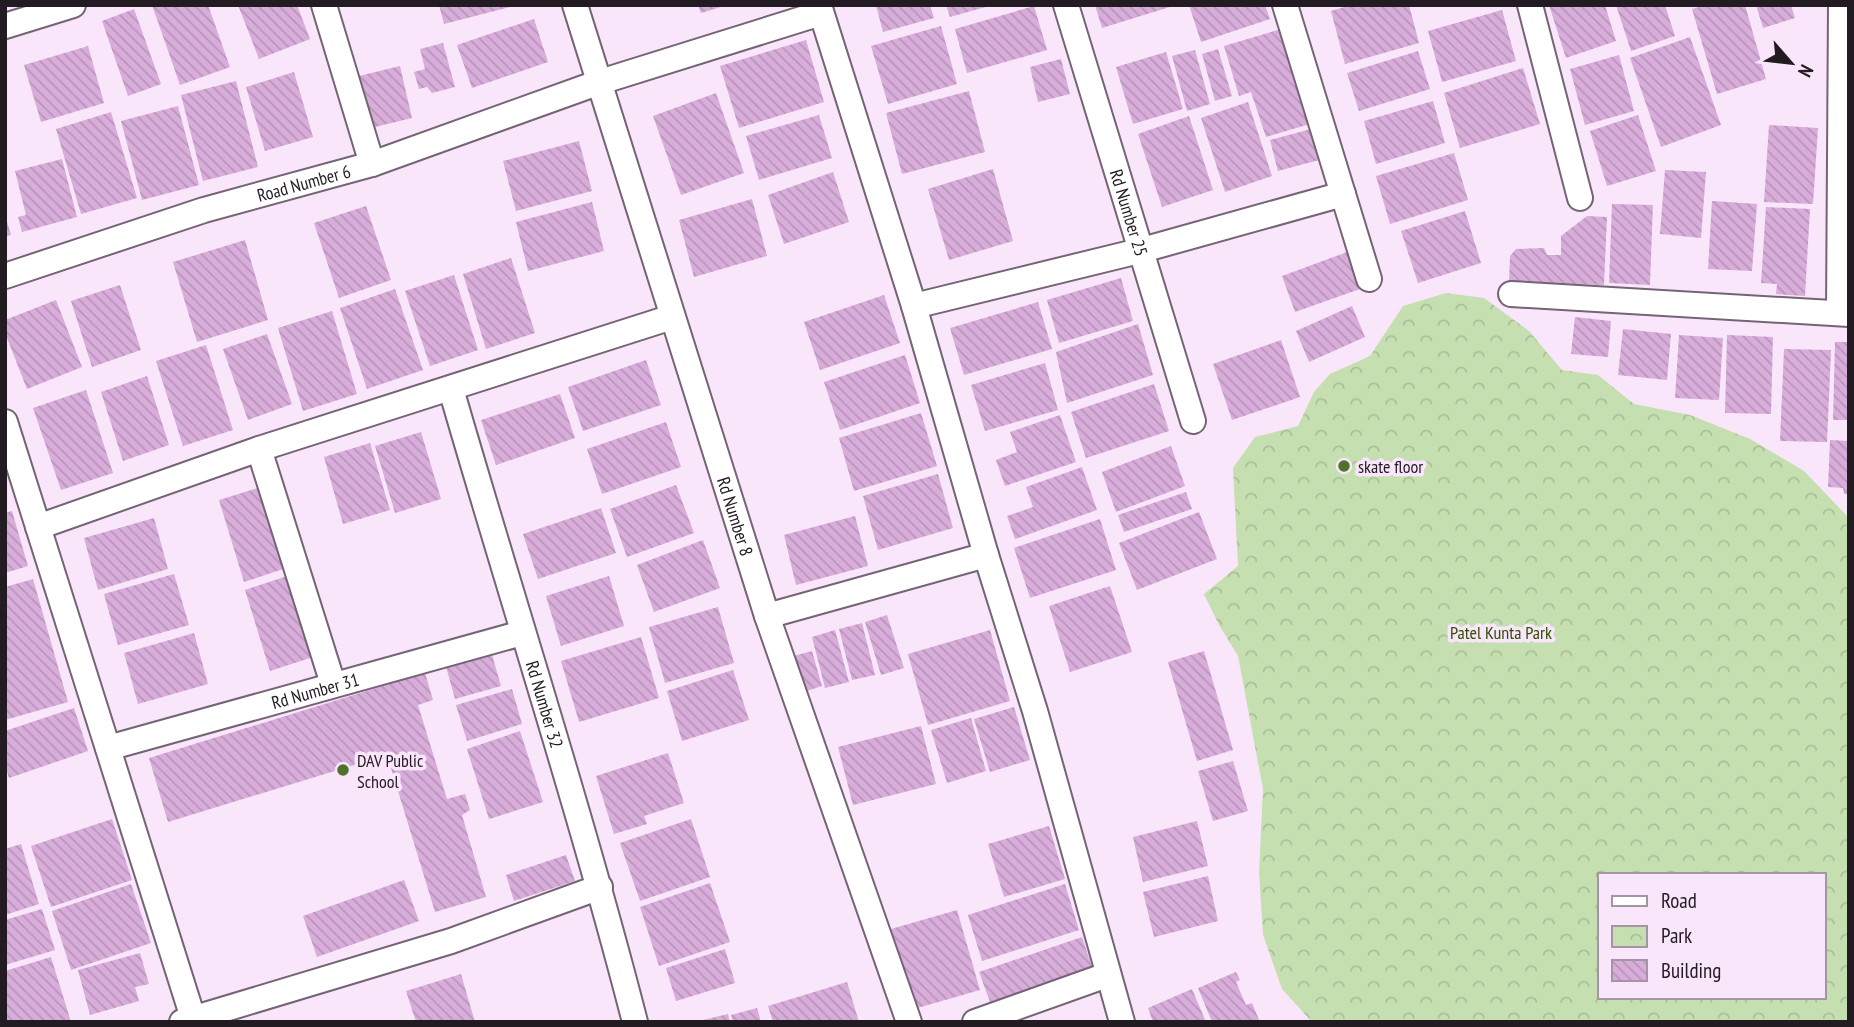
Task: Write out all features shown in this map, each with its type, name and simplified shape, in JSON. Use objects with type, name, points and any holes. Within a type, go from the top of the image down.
[{"type":"street","points":[[5,26],[73,5]]},
{"type":"street","points":[[324,5],[372,164]]},
{"type":"street","name":"Rd Number 8","points":[[575,5],[767,616],[909,1022]]},
{"type":"street","name":"Rd Number 25","points":[[1066,5],[1193,421]]},
{"type":"street","points":[[1285,5],[1370,279]]},
{"type":"street","points":[[1530,5],[1580,198]]},
{"type":"street","points":[[1511,294],[1844,314],[1841,5]]},
{"type":"street","points":[[820,9],[914,306],[986,555],[1035,712],[1122,1022]]},
{"type":"street","name":"Road Number 6","points":[[5,276],[204,210],[372,164],[600,82],[820,9]]},
{"type":"street","points":[[914,306],[1142,250],[1343,194]]},
{"type":"street","points":[[38,527],[260,449],[672,317]]},
{"type":"street","name":"Rd Number 32","points":[[451,388],[600,887],[635,1022]]},
{"type":"street","points":[[5,422],[108,748],[188,1020],[451,941],[600,887]]},
{"type":"street","points":[[260,449],[333,684]]},
{"type":"street","points":[[767,616],[986,555]]},
{"type":"street","name":"Rd Number 31","points":[[108,748],[522,633]]},
{"type":"street","points":[[975,1022],[1107,975]]},
{"type":"green space","name":"Patel Kunta Park","points":[[1446,293],[1484,298],[1529,331],[1562,370],[1598,375],[1634,404],[1690,415],[1750,439],[1804,471],[1849,518],[1849,1022],[1312,1022],[1282,989],[1263,935],[1259,872],[1263,789],[1238,656],[1204,594],[1238,566],[1233,468],[1255,437],[1298,426],[1314,392],[1330,374],[1370,356],[1403,306]]},
{"type":"building","points":[[152,5],[208,5],[230,67],[180,85]]},
{"type":"building","points":[[238,5],[297,5],[310,39],[259,59]]},
{"type":"building","points":[[439,5],[514,5],[514,6],[444,24]]},
{"type":"building","points":[[698,5],[724,5],[724,6],[701,13]]},
{"type":"building","points":[[876,5],[930,5],[934,18],[883,32]]},
{"type":"building","points":[[946,5],[989,5],[989,6],[950,17]]},
{"type":"building","points":[[1095,5],[1173,5],[1173,6],[1102,28]]},
{"type":"building","points":[[1189,5],[1265,5],[1270,19],[1201,42]]},
{"type":"building","points":[[1351,5],[1409,5],[1419,43],[1345,64],[1331,11]]},
{"type":"building","points":[[1549,5],[1605,5],[1616,41],[1566,58]]},
{"type":"building","points":[[1616,5],[1665,5],[1675,36],[1631,51]]},
{"type":"building","points":[[1706,5],[1745,5],[1766,79],[1717,94],[1692,9]]},
{"type":"building","points":[[1756,5],[1791,5],[1795,18],[1763,28]]},
{"type":"building","points":[[1034,6],[1047,50],[967,73],[955,29]]},
{"type":"building","points":[[134,9],[161,84],[128,96],[102,21]]},
{"type":"building","points":[[1502,10],[1516,61],[1442,82],[1428,31]]},
{"type":"building","points":[[534,19],[548,62],[472,88],[457,45]]},
{"type":"building","points":[[941,26],[957,84],[888,104],[871,46]]},
{"type":"building","points":[[1281,29],[1310,124],[1266,137],[1251,92],[1239,96],[1224,46]]},
{"type":"building","points":[[1690,37],[1721,125],[1661,147],[1630,58]]},
{"type":"building","points":[[806,40],[824,102],[739,128],[720,66]]},
{"type":"building","points":[[443,43],[455,87],[432,93],[427,87],[419,89],[414,72],[425,69],[420,49]]},
{"type":"building","points":[[88,46],[104,103],[41,122],[24,65]]},
{"type":"building","points":[[1218,49],[1232,96],[1215,101],[1202,54]]},
{"type":"building","points":[[1195,50],[1210,104],[1187,111],[1172,56]]},
{"type":"building","points":[[1418,51],[1430,89],[1359,111],[1347,73]]},
{"type":"building","points":[[1166,52],[1183,109],[1133,124],[1116,67]]},
{"type":"building","points":[[1619,55],[1634,111],[1585,125],[1570,69]]},
{"type":"building","points":[[1061,59],[1070,94],[1038,102],[1030,67]]},
{"type":"building","points":[[400,66],[412,118],[371,128],[359,76]]},
{"type":"building","points":[[1523,68],[1540,124],[1460,148],[1444,93]]},
{"type":"building","points":[[294,72],[313,137],[265,151],[246,87]]},
{"type":"building","points":[[236,81],[258,167],[203,181],[181,95]]},
{"type":"building","points":[[969,91],[985,152],[902,174],[886,113]]},
{"type":"building","points":[[716,93],[744,173],[681,195],[653,116]]},
{"type":"building","points":[[1433,101],[1445,143],[1376,164],[1364,121]]},
{"type":"building","points":[[1248,102],[1272,176],[1225,192],[1201,118]]},
{"type":"building","points":[[178,106],[199,185],[142,200],[121,121]]},
{"type":"building","points":[[111,112],[137,198],[81,214],[56,129]]},
{"type":"building","points":[[819,115],[832,158],[759,180],[746,136]]},
{"type":"building","points":[[1638,115],[1656,171],[1607,186],[1590,131]]},
{"type":"building","points":[[1189,116],[1213,190],[1162,207],[1138,134]]},
{"type":"building","points":[[1769,125],[1818,128],[1813,204],[1764,202]]},
{"type":"building","points":[[1311,129],[1319,160],[1278,171],[1270,140]]},
{"type":"building","points":[[579,141],[592,191],[516,211],[503,161]]},
{"type":"building","points":[[1454,153],[1468,200],[1390,224],[1376,176]]},
{"type":"building","points":[[62,159],[77,217],[22,232],[18,217],[26,215],[15,171]]},
{"type":"building","points":[[993,169],[1013,241],[949,260],[928,189]]},
{"type":"building","points":[[1665,170],[1706,172],[1701,238],[1660,234]]},
{"type":"building","points":[[833,172],[849,222],[784,244],[768,195]]},
{"type":"building","points":[[752,199],[767,256],[694,277],[679,220]]},
{"type":"building","points":[[1712,201],[1757,204],[1752,271],[1708,269]]},
{"type":"building","points":[[592,202],[604,251],[528,271],[516,222]]},
{"type":"building","points":[[1612,204],[1653,205],[1650,285],[1609,283]]},
{"type":"building","points":[[366,206],[391,280],[339,298],[314,223]]},
{"type":"building","points":[[1766,207],[1810,209],[1805,296],[1776,294],[1777,284],[1761,283]]},
{"type":"building","points":[[1465,211],[1481,263],[1418,283],[1401,231]]},
{"type":"building","points":[[5,215],[11,235],[5,237]]},
{"type":"building","points":[[1587,216],[1607,217],[1604,285],[1509,282],[1510,256],[1516,249],[1544,248],[1547,255],[1561,255],[1561,236]]},
{"type":"building","points":[[245,240],[268,320],[197,342],[173,262]]},
{"type":"building","points":[[1347,252],[1360,289],[1295,312],[1282,276]]},
{"type":"building","points":[[511,258],[535,333],[486,349],[463,274]]},
{"type":"building","points":[[454,275],[478,350],[430,366],[405,291]]},
{"type":"building","points":[[1121,278],[1133,321],[1059,343],[1047,300]]},
{"type":"building","points":[[120,285],[141,350],[92,367],[71,301]]},
{"type":"building","points":[[395,289],[423,370],[367,389],[340,308]]},
{"type":"building","points":[[884,295],[900,343],[820,370],[804,322]]},
{"type":"building","points":[[56,300],[82,367],[27,389],[5,333],[5,320]]},
{"type":"building","points":[[1038,302],[1052,349],[964,375],[950,328]]},
{"type":"building","points":[[1352,306],[1365,337],[1309,362],[1296,331]]},
{"type":"building","points":[[332,311],[357,394],[303,411],[278,328]]},
{"type":"building","points":[[1575,317],[1611,321],[1608,357],[1571,354]]},
{"type":"building","points":[[1138,324],[1153,375],[1067,403],[1056,352]]},
{"type":"building","points":[[1623,329],[1671,334],[1667,380],[1618,375]]},
{"type":"building","points":[[267,334],[292,404],[248,420],[223,349]]},
{"type":"building","points":[[1679,335],[1723,338],[1719,400],[1675,398]]},
{"type":"building","points":[[1727,335],[1773,337],[1771,414],[1725,413]]},
{"type":"building","points":[[1281,340],[1300,397],[1232,420],[1213,364]]},
{"type":"building","points":[[1835,342],[1849,342],[1849,420],[1833,420]]},
{"type":"building","points":[[206,345],[233,430],[183,446],[156,361]]},
{"type":"building","points":[[1784,349],[1831,350],[1827,442],[1780,441]]},
{"type":"building","points":[[905,355],[920,403],[840,430],[824,382]]},
{"type":"building","points":[[646,360],[661,405],[583,431],[568,387]]},
{"type":"building","points":[[1045,363],[1058,410],[985,431],[971,385]]},
{"type":"building","points":[[147,376],[169,445],[123,461],[101,392]]},
{"type":"building","points":[[1154,384],[1169,431],[1086,458],[1071,412]]},
{"type":"building","points":[[86,390],[113,473],[61,490],[33,408]]},
{"type":"building","points":[[560,394],[575,438],[496,465],[481,420]]},
{"type":"building","points":[[921,413],[937,466],[854,491],[839,438]]},
{"type":"building","points":[[1060,415],[1076,462],[1005,486],[996,460],[1017,452],[1010,432]]},
{"type":"building","points":[[666,422],[681,467],[602,494],[587,449]]},
{"type":"building","points":[[421,432],[441,499],[395,513],[375,446]]},
{"type":"building","points":[[1830,440],[1849,441],[1849,494],[1844,494],[1843,488],[1828,487]]},
{"type":"building","points":[[370,443],[390,510],[343,524],[324,457]]},
{"type":"building","points":[[1171,446],[1185,486],[1116,512],[1102,472]]},
{"type":"building","points":[[1082,467],[1097,510],[1015,539],[1007,516],[1033,507],[1026,487]]},
{"type":"building","points":[[938,474],[953,528],[878,550],[863,496]]},
{"type":"building","points":[[676,485],[694,533],[627,557],[610,509]]},
{"type":"building","points":[[261,487],[286,568],[244,582],[219,500]]},
{"type":"building","points":[[1186,492],[1192,509],[1124,532],[1118,515]]},
{"type":"building","points":[[601,508],[616,553],[538,579],[523,534]]},
{"type":"building","points":[[12,511],[28,566],[5,573],[5,513]]},
{"type":"building","points":[[1199,512],[1217,559],[1137,590],[1119,543]]},
{"type":"building","points":[[855,516],[868,566],[796,585],[784,535]]},
{"type":"building","points":[[154,518],[168,569],[98,590],[84,538]]},
{"type":"building","points":[[1100,519],[1116,570],[1030,598],[1014,548]]},
{"type":"building","points":[[703,540],[720,588],[654,612],[637,565]]},
{"type":"building","points":[[174,574],[189,625],[118,645],[104,594]]},
{"type":"building","points":[[287,576],[313,657],[270,671],[245,590]]},
{"type":"building","points":[[609,576],[624,626],[561,646],[546,596]]},
{"type":"building","points":[[33,579],[68,702],[5,720],[5,587]]},
{"type":"building","points":[[1110,586],[1132,652],[1070,672],[1049,606]]},
{"type":"building","points":[[718,607],[734,663],[665,683],[649,627]]},
{"type":"building","points":[[887,615],[904,668],[881,675],[865,622]]},
{"type":"building","points":[[862,623],[875,675],[852,680],[839,629]]},
{"type":"building","points":[[835,630],[849,682],[825,688],[812,637]]},
{"type":"building","points":[[990,630],[1010,701],[928,725],[908,654]]},
{"type":"building","points":[[194,633],[208,684],[138,704],[124,653]]},
{"type":"building","points":[[641,637],[659,698],[579,722],[561,661]]},
{"type":"building","points":[[491,651],[501,686],[455,699],[445,663]]},
{"type":"building","points":[[812,651],[822,686],[801,693],[790,657]]},
{"type":"building","points":[[1204,651],[1233,750],[1197,761],[1168,662]]},
{"type":"building","points":[[733,670],[749,720],[682,741],[667,691]]},
{"type":"building","points":[[425,673],[433,700],[418,705],[447,799],[465,794],[470,810],[462,815],[486,897],[435,912],[387,755],[168,822],[149,758]]},
{"type":"building","points":[[512,689],[522,724],[467,741],[456,705]]},
{"type":"building","points":[[1014,707],[1030,760],[990,772],[974,719]]},
{"type":"building","points":[[74,708],[88,751],[9,778],[5,765],[5,731]]},
{"type":"building","points":[[971,718],[986,771],[947,783],[931,730]]},
{"type":"building","points":[[921,726],[936,784],[853,805],[838,747]]},
{"type":"building","points":[[520,731],[543,802],[489,819],[467,749]]},
{"type":"building","points":[[668,753],[684,803],[644,816],[647,824],[614,834],[596,776]]},
{"type":"building","points":[[1233,761],[1248,811],[1213,821],[1198,771]]},
{"type":"building","points":[[112,819],[132,880],[51,907],[31,846]]},
{"type":"building","points":[[691,819],[710,877],[640,901],[620,843]]},
{"type":"building","points":[[1197,821],[1208,866],[1143,882],[1133,837]]},
{"type":"building","points":[[1049,826],[1065,879],[1004,897],[988,844]]},
{"type":"building","points":[[21,844],[39,904],[5,915],[5,849]]},
{"type":"building","points":[[566,855],[575,881],[514,901],[506,875]]},
{"type":"building","points":[[1208,876],[1218,921],[1154,937],[1143,892]]},
{"type":"building","points":[[404,880],[419,921],[317,957],[303,916]]},
{"type":"building","points":[[710,883],[730,942],[659,966],[640,907]]},
{"type":"building","points":[[131,884],[151,943],[71,970],[52,911]]},
{"type":"building","points":[[1065,884],[1079,930],[982,961],[968,915]]},
{"type":"building","points":[[42,909],[55,950],[5,965],[5,920]]},
{"type":"building","points":[[957,910],[980,990],[914,1009],[891,929]]},
{"type":"building","points":[[1082,937],[1092,967],[990,1002],[979,972]]},
{"type":"building","points":[[725,949],[735,983],[676,1001],[666,968]]},
{"type":"building","points":[[140,953],[149,984],[135,987],[139,1001],[90,1015],[78,970]]},
{"type":"building","points":[[51,957],[71,1022],[5,1022],[5,971]]},
{"type":"building","points":[[1236,972],[1240,980],[1236,982],[1246,1005],[1252,1003],[1260,1022],[1212,1022],[1198,988]]},
{"type":"building","points":[[461,974],[475,1022],[416,1022],[406,991]]},
{"type":"building","points":[[847,982],[859,1022],[773,1022],[768,1006]]},
{"type":"building","points":[[1192,989],[1206,1022],[1153,1022],[1148,1008]]},
{"type":"building","points":[[757,1008],[761,1022],[733,1022],[731,1015]]},
{"type":"building","points":[[728,1014],[730,1022],[699,1021]]},
{"type":"place","name":"skate floor","points":[[1344,466]]},
{"type":"place","name":"DAV Public School","points":[[343,770]]}]
